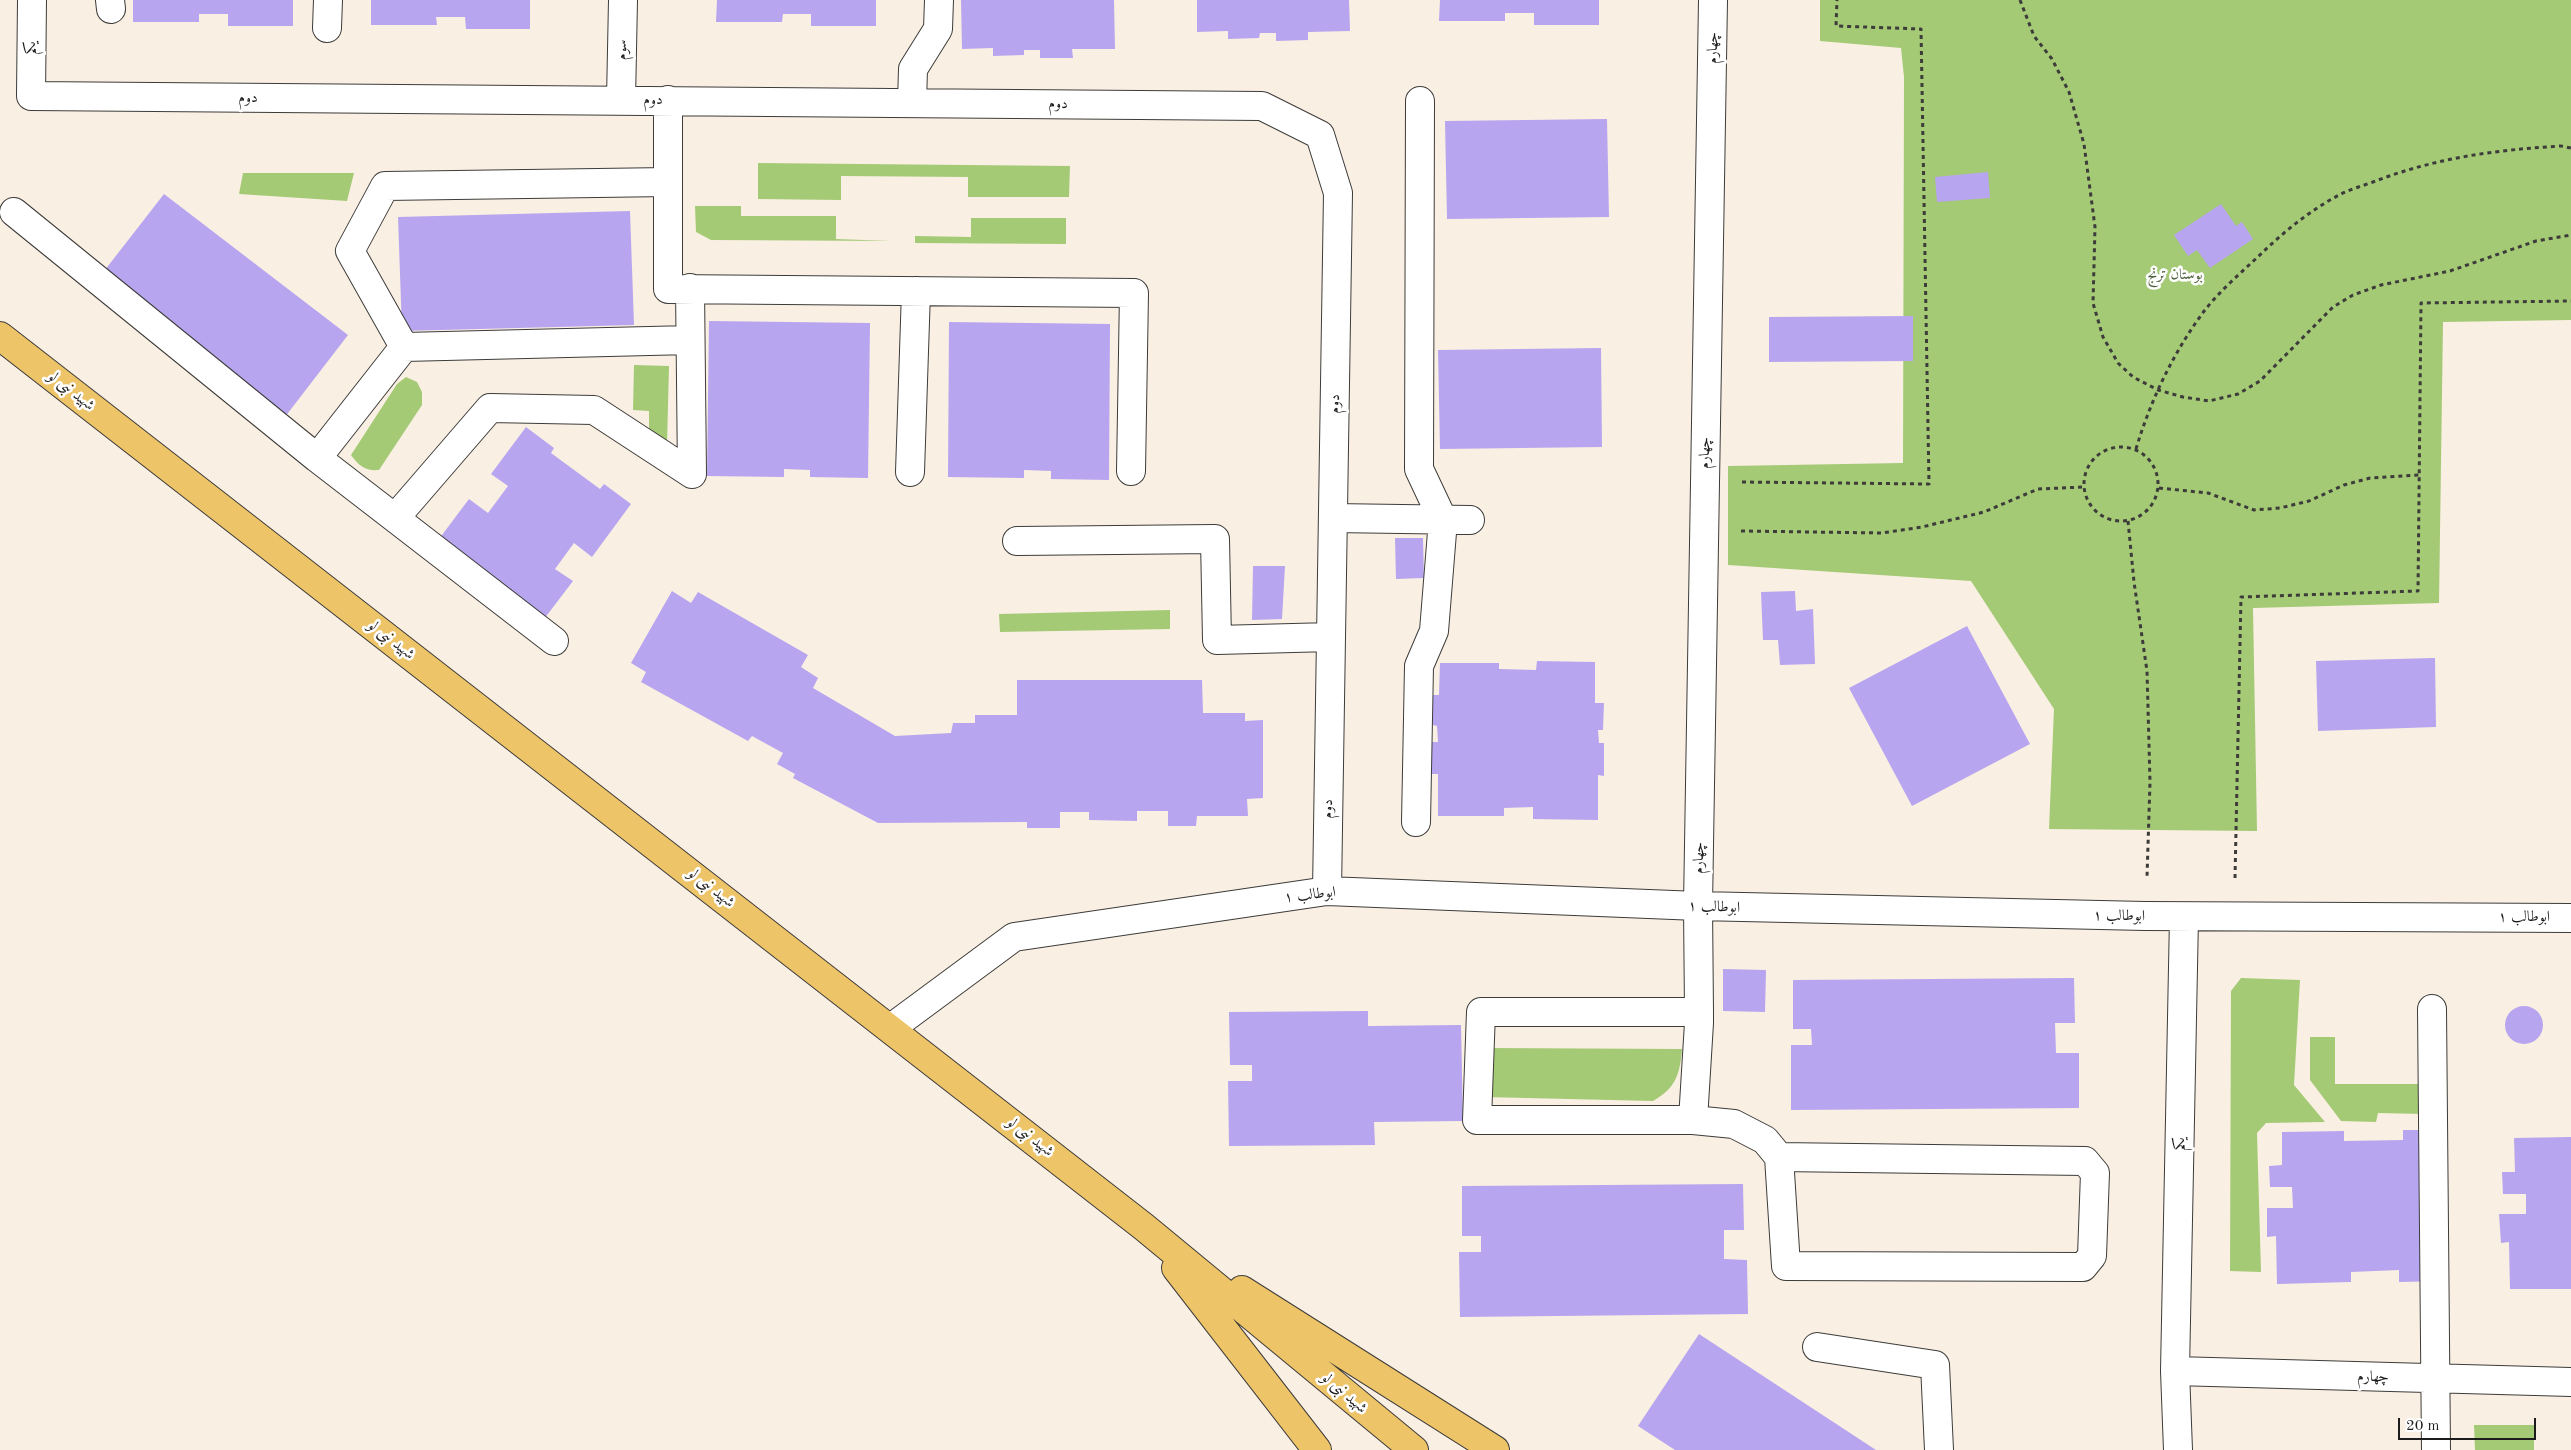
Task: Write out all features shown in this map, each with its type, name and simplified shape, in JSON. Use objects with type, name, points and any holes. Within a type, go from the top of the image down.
[{"type":"main road","name":"شهید نبی لو","points":[[0,336],[891,1028],[1144,1227],[1414,1450]]},
{"type":"main road","points":[[1144,1227],[1317,1450]]},
{"type":"main road","points":[[1144,1227],[1495,1450]]},
{"type":"street","name":"یکم","points":[[31,96],[32,0]]},
{"type":"street","points":[[328,0],[328,28]]},
{"type":"street","name":"سوم","points":[[621,100],[623,0]]},
{"type":"street","points":[[912,103],[913,69],[938,29],[939,0]]},
{"type":"street","name":"چهارم","points":[[1693,1120],[1699,1012],[1698,906],[1713,0]]},
{"type":"street","name":"دوم","points":[[31,96],[1262,106],[1320,135],[1338,193],[1327,891]]},
{"type":"street","points":[[668,100],[668,288],[1134,292],[1131,470]]},
{"type":"street","points":[[1416,822],[1419,666],[1434,631],[1456,520],[1419,469],[1420,101]]},
{"type":"street","points":[[404,347],[350,251],[385,186],[668,182]]},
{"type":"street","points":[[14,212],[317,458],[554,641]]},
{"type":"street","points":[[395,518],[490,408],[594,410],[692,474],[690,288]]},
{"type":"street","points":[[910,472],[916,291]]},
{"type":"street","points":[[404,347],[690,340]]},
{"type":"street","points":[[317,458],[404,347]]},
{"type":"street","points":[[1333,518],[1456,520]]},
{"type":"street","points":[[1017,540],[1215,539],[1217,640],[1331,637]]},
{"type":"street","name":"ابوطالب ۱","points":[[891,1028],[1014,937],[1327,891],[1698,906],[2184,917],[2571,918]]},
{"type":"street","name":"یکم","points":[[2178,1450],[2175,1371],[2184,917]]},
{"type":"street","points":[[2432,1009],[2436,1450]]},
{"type":"street","points":[[1699,1012],[1481,1012],[1478,1120],[1693,1120],[1734,1124],[1765,1140],[1779,1157],[1786,1266],[2082,1267],[2092,1256],[2095,1173],[2085,1161],[1779,1157]]},
{"type":"street","points":[[1817,1347],[1936,1364],[1939,1450]]},
{"type":"street","name":"چهارم","points":[[2175,1371],[2571,1382]]},
{"type":"path","points":[[1705,482],[1928,484],[1921,29],[1836,26],[1837,0]]},
{"type":"path","points":[[2020,0],[2034,36],[2052,59],[2069,92],[2084,144],[2095,227],[2093,303],[2103,337],[2118,363],[2128,372],[2158,390],[2183,397],[2209,401],[2238,394],[2260,381],[2333,308],[2353,294],[2382,285],[2450,270],[2536,242],[2571,235]]},
{"type":"path","points":[[2136,450],[2144,422],[2158,390],[2179,350],[2202,313],[2244,270],[2292,226],[2341,194],[2397,172],[2495,150],[2561,146],[2571,148]]},
{"type":"path","points":[[2235,917],[2241,597],[2418,591],[2421,303],[2571,302]]},
{"type":"path","points":[[2123,446],[2136,450],[2154,465],[2158,476],[2159,488],[2155,500],[2149,510],[2140,517],[2116,522],[2104,518],[2094,510],[2087,500],[2084,487],[2085,475],[2090,463],[2099,453],[2110,448],[2123,446]]},
{"type":"path","points":[[2159,488],[2208,493],[2254,510],[2280,508],[2310,501],[2344,485],[2370,478],[2419,475]]},
{"type":"path","points":[[1705,531],[1882,533],[1922,527],[1984,512],[2038,489],[2084,487]]},
{"type":"path","points":[[2128,521],[2134,582],[2148,671],[2150,782],[2145,916]]},
{"type":"green space","name":"بوستان ترنج","points":[[1820,0],[2571,0],[2571,320],[2443,322],[2439,603],[2253,608],[2257,831],[2049,829],[2054,709],[1971,581],[1728,565],[1728,466],[1903,463],[1904,77],[1901,48],[1820,41]]},
{"type":"green space","points":[[758,163],[1070,166],[1069,197],[968,197],[968,177],[841,176],[841,200],[758,199]]},
{"type":"green space","points":[[243,173],[354,173],[347,201],[239,194]]},
{"type":"green space","points":[[695,206],[741,206],[741,216],[836,216],[836,239],[891,241],[711,240],[696,232]]},
{"type":"green space","points":[[971,218],[1066,218],[1066,244],[915,243],[915,236],[971,237]]},
{"type":"green space","points":[[634,365],[669,366],[667,445],[649,444],[649,411],[633,410]]},
{"type":"green space","points":[[406,377],[417,382],[422,392],[422,405],[379,470],[366,469],[351,455],[397,384]]},
{"type":"green space","points":[[1170,610],[1170,629],[1000,632],[999,614]]},
{"type":"green space","points":[[2241,978],[2300,980],[2294,1085],[2325,1122],[2266,1123],[2257,1133],[2261,1272],[2230,1271],[2231,991]]},
{"type":"green space","points":[[2310,1037],[2335,1037],[2335,1084],[2426,1084],[2423,1114],[2378,1113],[2376,1122],[2341,1121],[2310,1080]]},
{"type":"green space","points":[[1487,1048],[1682,1049],[1680,1066],[1675,1080],[1667,1091],[1653,1101],[1484,1097]]},
{"type":"green space","points":[[2474,1425],[2534,1425],[2534,1450],[2475,1450]]},
{"type":"building","points":[[133,0],[293,0],[293,26],[228,26],[228,14],[199,14],[199,22],[133,22]]},
{"type":"building","points":[[371,0],[530,0],[530,29],[466,29],[465,17],[436,17],[437,25],[371,25]]},
{"type":"building","points":[[717,0],[876,0],[876,26],[811,26],[811,14],[783,14],[782,22],[716,22]]},
{"type":"building","points":[[961,0],[1114,0],[1115,49],[1072,49],[1073,58],[1040,58],[1040,50],[1024,50],[1024,55],[993,56],[993,48],[962,49]]},
{"type":"building","points":[[1197,0],[1349,0],[1350,31],[1308,32],[1308,40],[1276,41],[1276,33],[1260,33],[1259,38],[1228,39],[1228,31],[1197,32]]},
{"type":"building","points":[[1440,0],[1599,0],[1599,25],[1534,25],[1534,13],[1505,13],[1505,21],[1439,21]]},
{"type":"building","points":[[1607,119],[1609,217],[1447,219],[1445,121]]},
{"type":"building","points":[[1988,172],[1990,198],[1937,202],[1935,177]]},
{"type":"building","points":[[164,194],[348,335],[278,426],[94,284]]},
{"type":"building","points":[[2221,204],[2236,226],[2242,222],[2253,239],[2210,268],[2197,250],[2188,256],[2174,235]]},
{"type":"building","points":[[630,211],[634,325],[402,331],[398,217]]},
{"type":"building","points":[[1913,316],[1913,361],[1769,362],[1769,317]]},
{"type":"building","points":[[709,321],[870,323],[868,478],[810,477],[810,470],[784,469],[784,477],[707,476]]},
{"type":"building","points":[[949,322],[1110,324],[1109,480],[1051,479],[1051,471],[1024,470],[1024,478],[948,477]]},
{"type":"building","points":[[1601,348],[1602,447],[1440,449],[1438,350]]},
{"type":"building","points":[[526,427],[554,448],[551,453],[600,489],[604,484],[631,504],[592,557],[574,543],[555,569],[573,581],[538,627],[433,547],[469,499],[488,513],[508,486],[491,474]]},
{"type":"building","points":[[1395,538],[1423,538],[1424,578],[1396,579]]},
{"type":"building","points":[[1253,566],[1285,566],[1282,619],[1252,620]]},
{"type":"building","points":[[672,591],[691,603],[698,592],[808,655],[801,667],[818,678],[813,688],[895,736],[951,733],[953,723],[975,723],[975,715],[1017,715],[1017,680],[1202,680],[1203,713],[1245,713],[1245,721],[1263,720],[1263,798],[1247,799],[1248,816],[1197,816],[1196,826],[1168,826],[1168,811],[1137,811],[1137,821],[1089,820],[1089,812],[1060,812],[1060,828],[1027,828],[1027,822],[878,823],[793,778],[795,774],[777,764],[783,753],[752,736],[748,741],[641,682],[646,672],[631,663]]},
{"type":"building","points":[[1795,591],[1796,611],[1813,609],[1815,664],[1780,665],[1778,640],[1763,640],[1761,592]]},
{"type":"building","points":[[1967,626],[2030,744],[1912,806],[1849,688]]},
{"type":"building","points":[[2435,658],[2436,727],[2318,731],[2316,661]]},
{"type":"building","points":[[1537,661],[1595,662],[1595,703],[1604,703],[1603,730],[1598,730],[1599,743],[1604,743],[1604,776],[1598,775],[1598,820],[1533,819],[1533,807],[1504,808],[1504,816],[1438,816],[1438,774],[1430,774],[1430,742],[1438,742],[1437,726],[1433,725],[1432,695],[1439,695],[1440,663],[1499,663],[1499,669],[1536,670]]},
{"type":"building","points":[[1723,969],[1766,970],[1765,1012],[1723,1011]]},
{"type":"building","points":[[2074,978],[2075,1023],[2055,1023],[2056,1053],[2079,1053],[2079,1108],[1791,1110],[1791,1045],[1812,1045],[1811,1029],[1793,1029],[1793,980]]},
{"type":"building","points":[[2524,1006],[2538,1011],[2543,1025],[2538,1039],[2524,1044],[2510,1039],[2505,1025],[2510,1011]]},
{"type":"building","points":[[1368,1011],[1368,1026],[1461,1025],[1463,1121],[1374,1122],[1375,1145],[1229,1146],[1228,1081],[1252,1081],[1252,1065],[1230,1065],[1229,1012]]},
{"type":"building","points":[[2403,1130],[2439,1130],[2443,1281],[2399,1282],[2399,1270],[2351,1272],[2351,1282],[2277,1284],[2276,1236],[2267,1237],[2267,1208],[2293,1208],[2292,1187],[2270,1187],[2269,1166],[2282,1165],[2282,1132],[2344,1131],[2344,1141],[2403,1140]]},
{"type":"building","points":[[2571,1137],[2571,1289],[2510,1289],[2509,1242],[2501,1243],[2499,1214],[2526,1214],[2526,1194],[2503,1194],[2502,1172],[2515,1172],[2514,1138]]},
{"type":"building","points":[[1743,1184],[1744,1230],[1724,1230],[1724,1259],[1747,1260],[1748,1314],[1460,1317],[1459,1252],[1481,1252],[1481,1236],[1462,1236],[1462,1186]]},
{"type":"building","points":[[1699,1334],[1876,1450],[1675,1450],[1638,1426]]}]
